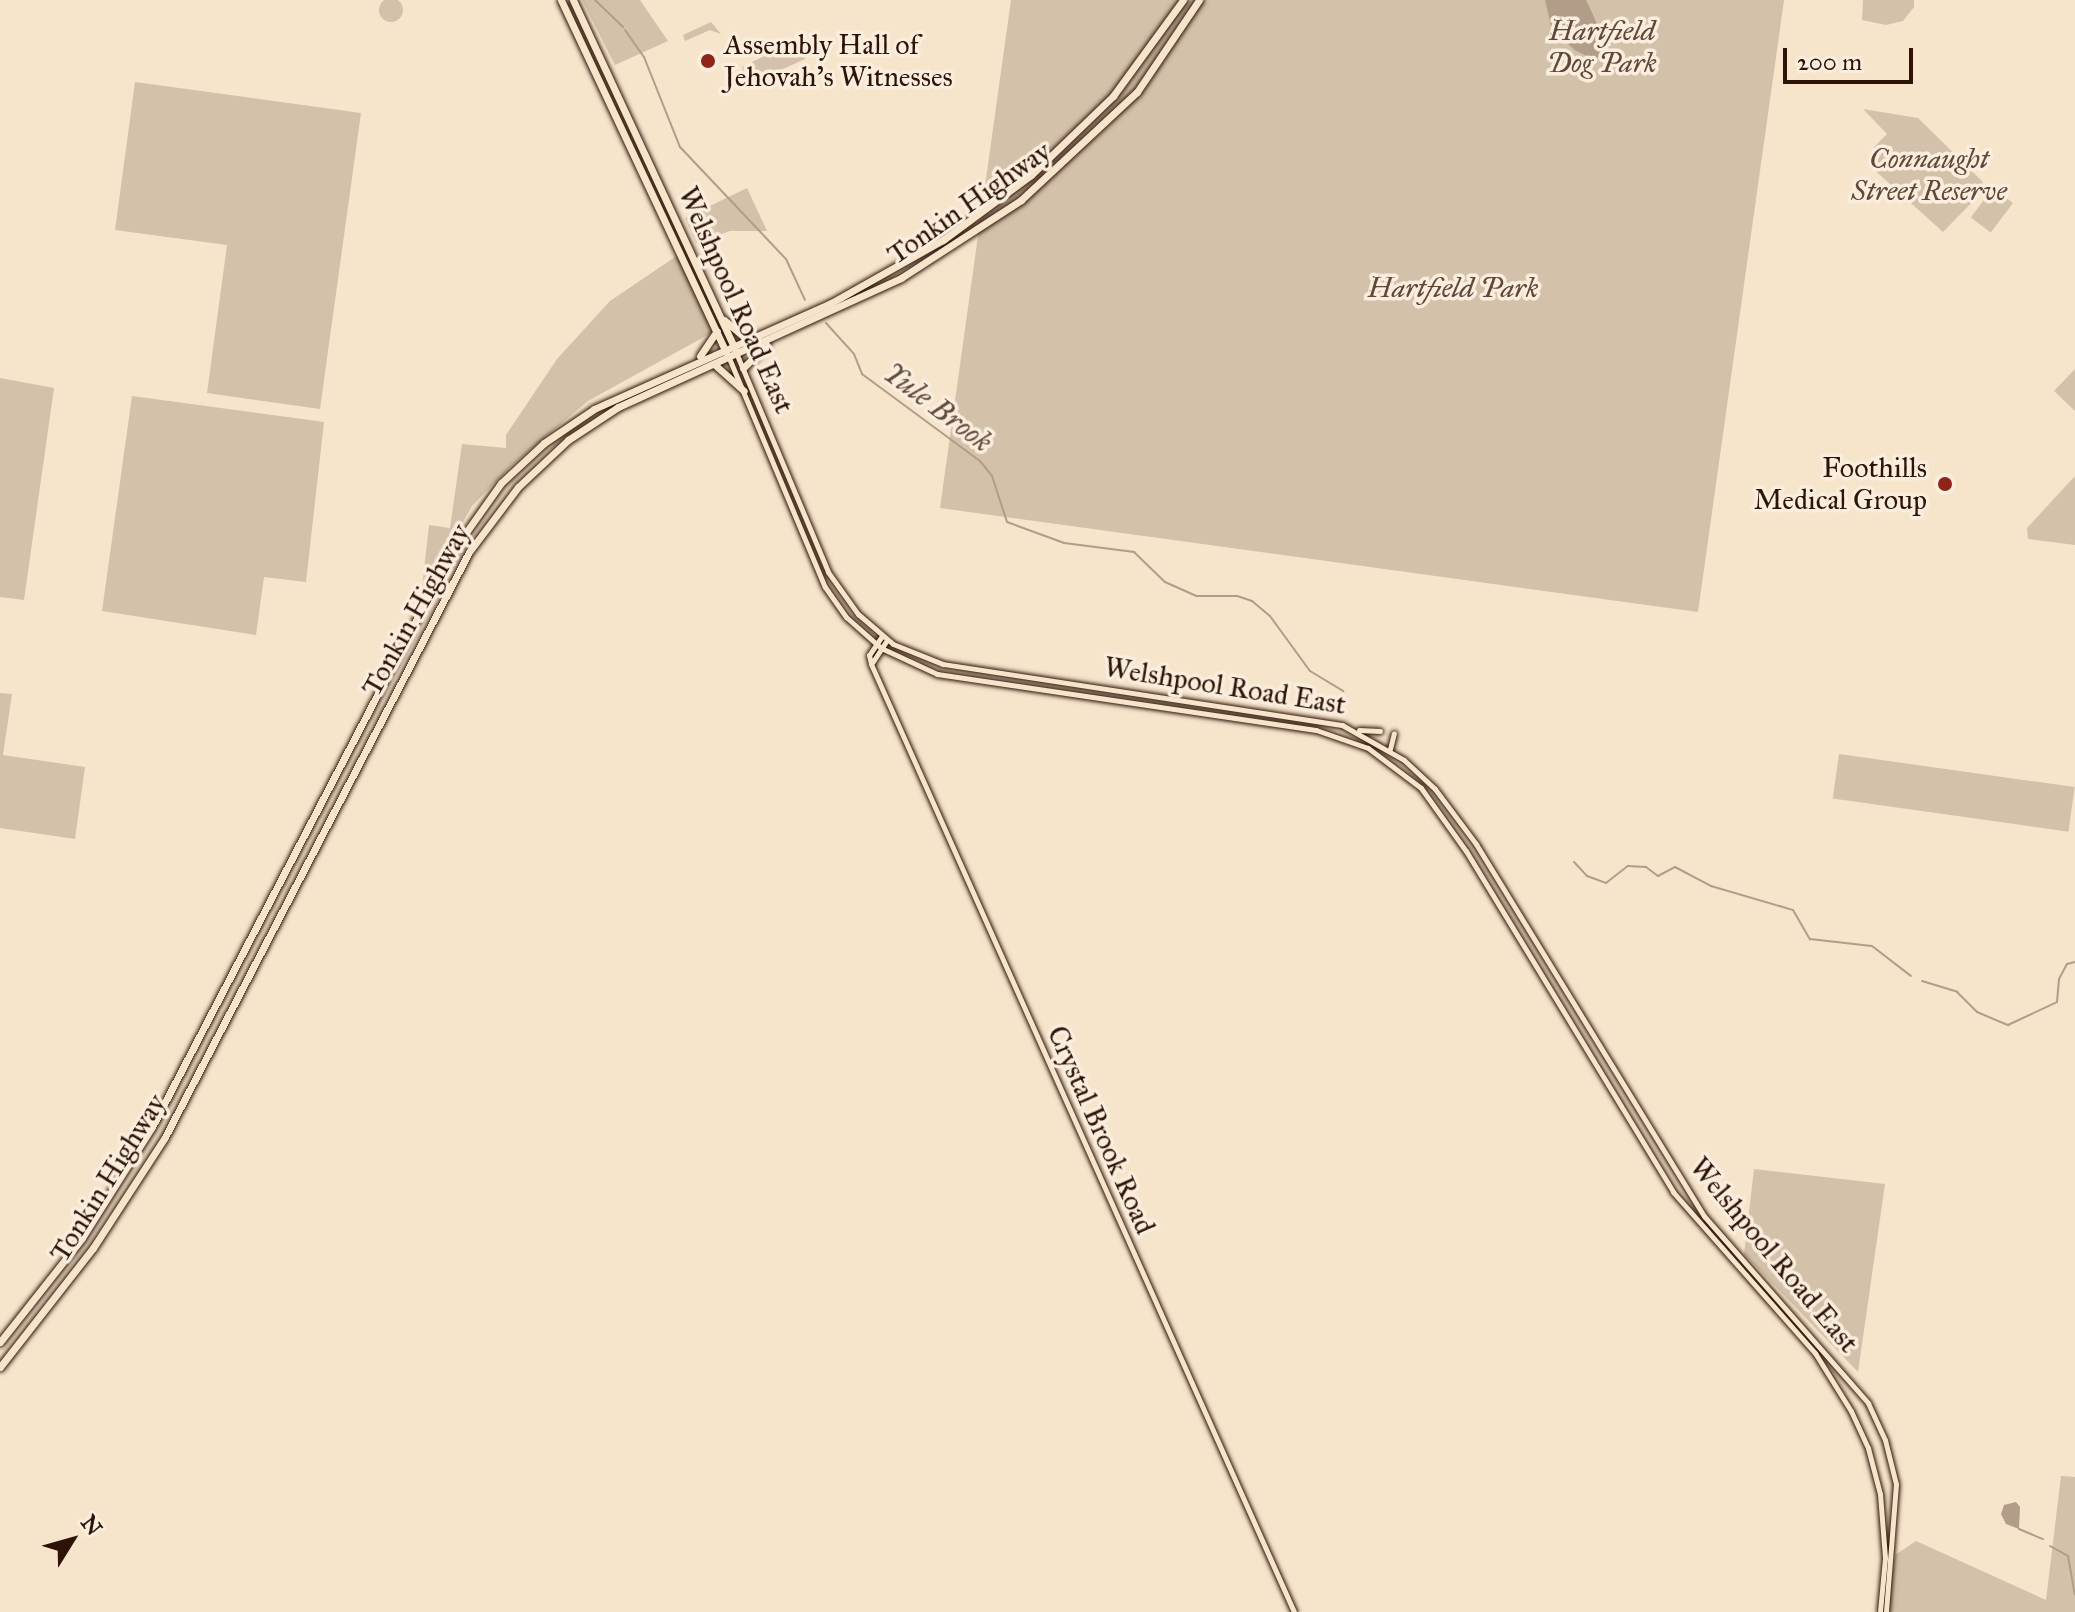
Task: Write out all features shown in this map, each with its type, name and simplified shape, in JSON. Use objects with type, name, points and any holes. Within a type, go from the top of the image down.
[{"type":"highway","name":"Welshpool Road East","points":[[561,0],[725,348],[733,356]]},
{"type":"highway","name":"Welshpool Road East","points":[[573,0],[733,345],[733,356]]},
{"type":"highway","name":"Tonkin Highway","points":[[0,1342],[82,1238],[152,1127],[476,514],[531,454],[576,420],[692,363],[871,283],[1007,194],[1113,96],[1183,0]]},
{"type":"highway","name":"Tonkin Highway","points":[[0,1367],[93,1248],[165,1137],[447,592],[489,523],[568,440],[618,407],[901,278],[1021,200],[1137,92],[1199,0]]},
{"type":"highway","points":[[717,313],[747,339]]},
{"type":"highway","points":[[692,363],[715,340],[717,331]]},
{"type":"highway","points":[[743,368],[781,335]]},
{"type":"highway","points":[[714,364],[744,391]]},
{"type":"main road","name":"Welshpool Road East","points":[[733,356],[743,368],[828,572],[852,608],[884,638],[943,664],[1290,714],[1354,730],[1392,752],[1452,810],[1704,1216],[1868,1403],[1885,1440],[1896,1484],[1896,1539],[1883,1612]]},
{"type":"main road","name":"Welshpool Road East","points":[[733,356],[744,391],[825,587],[878,646],[937,674],[1316,730],[1368,748],[1407,772],[1447,822],[1673,1192],[1815,1353],[1851,1411],[1868,1448],[1882,1507],[1885,1558],[1883,1612]]},
{"type":"main road","name":"Crystal Brook Road","points":[[884,638],[871,664],[1294,1612]]},
{"type":"main road","points":[[1354,730],[1380,731]]},
{"type":"main road","points":[[1392,752],[1388,742],[1394,733]]},
{"type":"main road","points":[[1550,989],[1559,984]]},
{"type":"green space","points":[[391,-2],[399,2],[403,10],[399,18],[391,22],[383,18],[379,10],[383,2]]},
{"type":"green space","points":[[582,0],[640,0],[668,41],[615,65]]},
{"type":"green space","name":"Hartfield Park","points":[[1011,0],[1784,0],[1698,612],[940,508]]},
{"type":"green space","points":[[1863,0],[1914,0],[1914,7],[1903,21],[1886,25],[1862,20]]},
{"type":"green space","points":[[711,22],[721,34],[710,30],[685,41],[683,35]]},
{"type":"green space","points":[[804,37],[805,59],[748,85],[742,67]]},
{"type":"green space","points":[[135,82],[361,113],[320,409],[207,393],[227,245],[115,230]]},
{"type":"green space","name":"Connaught Street Reserve","points":[[1863,109],[1918,118],[1982,181],[1985,189],[1943,232],[1871,167],[1874,147],[1887,134]]},
{"type":"green space","points":[[747,188],[767,231],[730,231],[696,243],[685,218]]},
{"type":"green space","points":[[1993,188],[2013,203],[1991,233],[1971,218]]},
{"type":"green space","points":[[678,255],[713,332],[588,401],[512,465],[472,506],[421,597],[429,525],[450,528],[462,444],[506,448],[506,435],[557,359],[610,301]]},
{"type":"green space","points":[[2075,369],[2075,411],[2054,391]]},
{"type":"green space","points":[[0,378],[54,388],[24,600],[0,597]]},
{"type":"green space","points":[[132,396],[324,422],[306,582],[264,577],[256,635],[102,611]]},
{"type":"green space","points":[[2075,476],[2075,545],[2028,539],[2027,528]]},
{"type":"green space","points":[[0,693],[12,694],[3,755],[85,767],[75,839],[0,828]]},
{"type":"green space","points":[[1839,754],[2075,787],[2068,832],[1833,799]]},
{"type":"green space","points":[[1754,1169],[1885,1184],[1858,1372],[1744,1254]]},
{"type":"green space","points":[[2061,1476],[2075,1477],[2075,1612],[1886,1612],[1895,1555],[1916,1541],[2046,1600]]},
{"type":"shaded area","points":[[1545,0],[1586,0],[1607,45],[1604,56],[1594,59],[1576,51],[1552,30]]},
{"type":"shaded area","points":[[2016,1502],[2020,1507],[2019,1529],[2006,1524],[2001,1514],[2004,1505]]},
{"type":"waterway","name":"Yule Brook","points":[[595,0],[623,27]]},
{"type":"waterway","name":"Yule Brook","points":[[625,30],[644,57],[680,147],[786,259],[805,300]]},
{"type":"waterway","name":"Yule Brook","points":[[826,323],[854,354],[862,374],[980,461],[992,476],[1007,522],[1064,543],[1134,552],[1165,582],[1197,596],[1237,596],[1252,601],[1270,616],[1310,671],[1343,691]]},
{"type":"waterway","points":[[1574,862],[1587,876],[1606,883],[1628,866],[1646,867],[1658,876],[1675,867],[1711,886],[1793,910],[1810,939],[1872,946],[1911,976]]},
{"type":"waterway","points":[[1922,981],[1957,992],[1977,1012],[2008,1025],[2057,1002],[2059,979],[2067,964],[2075,962]]},
{"type":"waterway","points":[[2019,1529],[2043,1539]]},
{"type":"waterway","points":[[2050,1546],[2068,1556],[2075,1594]]},
{"type":"place","name":"Assembly Hall of Jehovah's Witnesses","points":[[708,61]]},
{"type":"place","name":"Foothills Medical Group","points":[[1945,484]]},
{"type":"park label","name":"Hartfield Dog Park","points":[[1602,47]]}]
